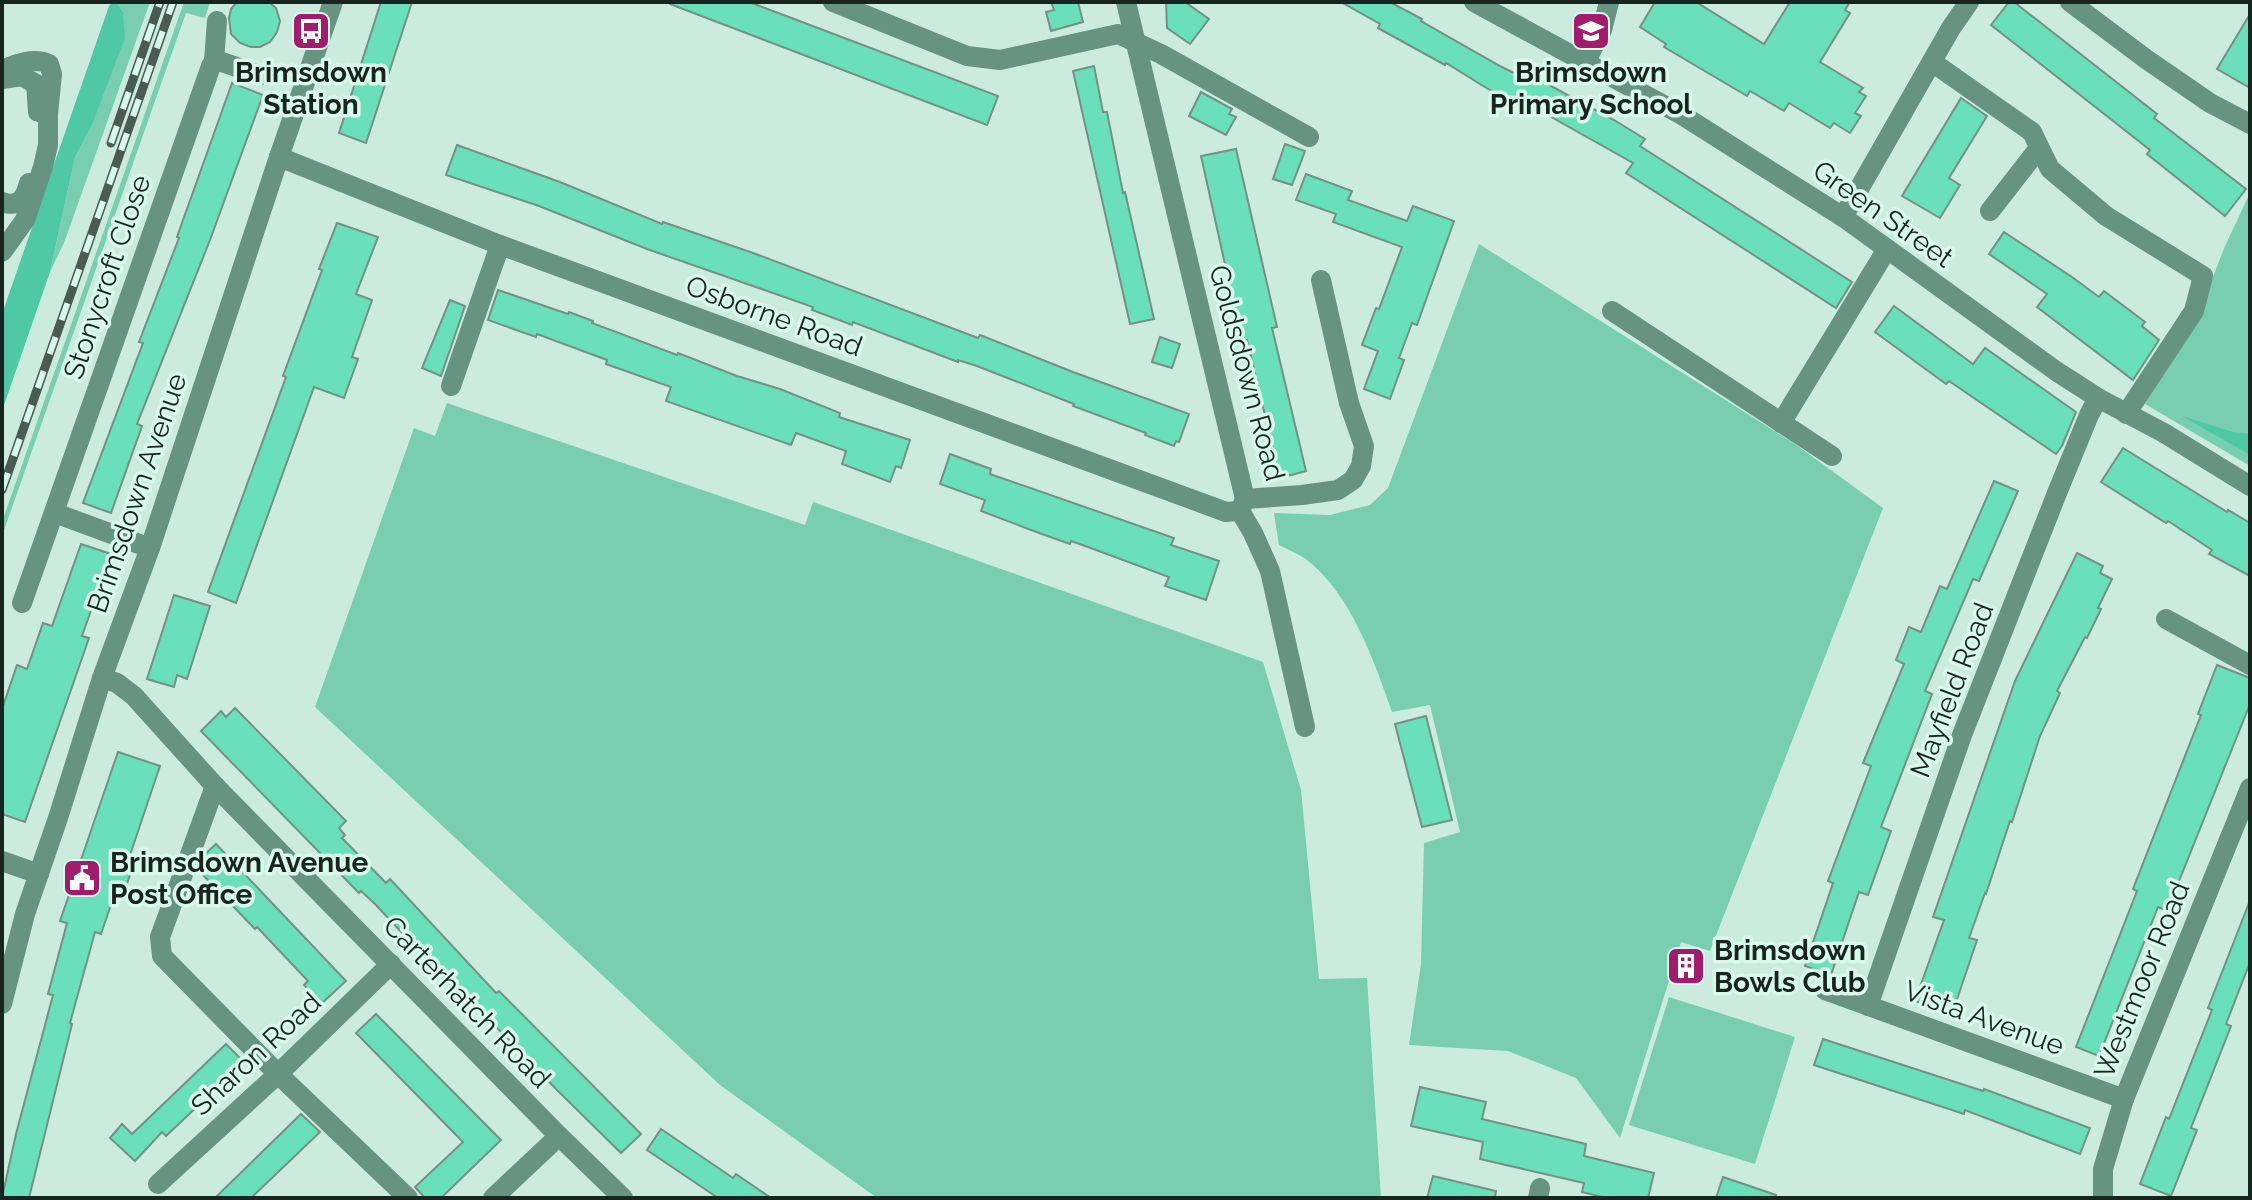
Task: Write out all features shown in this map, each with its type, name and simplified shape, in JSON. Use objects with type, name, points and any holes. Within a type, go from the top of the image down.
[{"type":"street","name":"Brimsdown Avenue","points":[[2,1004],[25,914],[102,678],[150,548],[333,2]]},
{"type":"street","points":[[833,2],[967,56],[1000,60],[1118,34],[1309,137]]},
{"type":"street","name":"Goldsdown Road","points":[[1126,2],[1242,505],[1338,490],[1353,480],[1361,466],[1364,446],[1349,403],[1321,280]]},
{"type":"street","name":"Green Street","points":[[1474,2],[1682,115],[1843,217],[2056,371],[2250,486]]},
{"type":"street","points":[[1585,63],[1602,30],[1609,2]]},
{"type":"street","points":[[1843,217],[1969,2]]},
{"type":"street","points":[[2070,2],[2210,103],[2250,124]]},
{"type":"street","name":"Stonycroft Close","points":[[22,603],[214,61],[217,21]]},
{"type":"street","points":[[2,70],[21,63],[43,61],[49,64],[52,74],[48,145],[43,167],[25,220],[2,252]]},
{"type":"street","points":[[214,61],[260,75]]},
{"type":"street","points":[[1932,62],[2032,132],[2050,169],[2106,216],[2203,276],[2194,311],[2126,414]]},
{"type":"street","points":[[2,79],[22,76],[36,84],[39,103],[33,169],[26,196],[11,205],[2,202]]},
{"type":"street","points":[[1990,211],[2039,148]]},
{"type":"street","name":"Osborne Road","points":[[279,157],[500,245],[1217,509],[1226,512],[1242,505]]},
{"type":"street","points":[[451,386],[500,245]]},
{"type":"street","points":[[1781,423],[1887,249]]},
{"type":"street","points":[[1612,311],[1832,456]]},
{"type":"street","name":"Mayfield Road","points":[[1868,1006],[1962,735],[2098,398]]},
{"type":"street","points":[[1242,505],[1270,571],[1305,727]]},
{"type":"street","points":[[55,513],[150,548]]},
{"type":"street","points":[[2166,619],[2250,665]]},
{"type":"street","name":"Carterhatch Road","points":[[102,678],[117,683],[134,696],[215,786],[623,1198]]},
{"type":"street","points":[[215,786],[160,937],[162,956],[278,1074],[408,1198]]},
{"type":"street","name":"Westmoor Road","points":[[2103,1198],[2103,1169],[2124,1099],[2250,788]]},
{"type":"street","points":[[2,861],[39,874]]},
{"type":"street","name":"Sharon Road","points":[[158,1184],[278,1074],[391,964]]},
{"type":"street","name":"Vista Avenue","points":[[1825,990],[2124,1099]]},
{"type":"street","points":[[493,1198],[559,1136]]},
{"type":"green space","points":[[113,2],[123,12],[125,38],[91,127],[75,157],[50,272],[2,411],[2,314],[109,6]]},
{"type":"green space","points":[[116,2],[150,2],[64,243],[50,272],[75,157],[91,127],[123,12]]},
{"type":"green space","points":[[184,2],[210,2],[205,18],[186,13],[2,536],[2,522]]},
{"type":"green space","points":[[2250,193],[2250,466],[2145,404],[2211,282]]},
{"type":"green space","points":[[1479,244],[1795,444],[1883,508],[1710,951],[1681,942],[1620,1138],[1576,1078],[1508,1051],[1409,1045],[1421,964],[1424,843],[1460,832],[1430,705],[1392,712],[1359,630],[1336,591],[1307,560],[1279,545],[1274,513],[1330,515],[1370,505],[1388,488]]},
{"type":"green space","points":[[447,403],[805,525],[813,502],[1263,662],[1301,790],[1319,979],[1367,978],[1381,1198],[877,1198],[720,1085],[315,707],[414,428],[435,436]]},
{"type":"green space","points":[[2182,416],[2233,432],[2250,434],[2250,455]]},
{"type":"green space","points":[[1669,997],[1795,1037],[1755,1164],[1629,1125]]},
{"type":"building","points":[[237,2],[269,2],[276,8],[280,21],[270,42],[251,47],[240,43],[231,34],[229,18]]},
{"type":"building","points":[[381,2],[412,2],[366,143],[339,133]]},
{"type":"building","points":[[670,2],[749,2],[998,96],[987,125]]},
{"type":"building","points":[[1051,2],[1078,2],[1083,22],[1051,31],[1046,12],[1054,10]]},
{"type":"building","points":[[1166,2],[1185,2],[1209,19],[1190,44],[1167,28]]},
{"type":"building","points":[[1341,2],[1390,2],[1500,66],[1538,85],[1540,80],[1614,120],[1645,139],[1640,146],[1852,282],[1836,308],[1626,173],[1633,163],[1521,100],[1518,105],[1488,89],[1378,28],[1380,24]]},
{"type":"building","points":[[1655,2],[1696,2],[1764,44],[1790,2],[1850,2],[1845,10],[1850,13],[1820,62],[1863,88],[1859,92],[1866,96],[1855,113],[1861,116],[1850,133],[1834,123],[1830,128],[1789,103],[1784,111],[1750,91],[1747,96],[1664,47],[1666,44],[1640,27]]},
{"type":"building","points":[[2009,2],[2014,2],[2157,114],[2154,118],[2246,189],[2225,216],[2147,154],[2150,150],[1991,25]]},
{"type":"building","points":[[2250,14],[2250,88],[2217,69]]},
{"type":"building","points":[[1094,66],[1154,319],[1130,324],[1073,71]]},
{"type":"building","points":[[232,83],[263,95],[137,424],[142,426],[111,513],[83,503],[143,343],[139,342],[179,238]]},
{"type":"building","points":[[1201,92],[1232,109],[1229,114],[1236,117],[1226,135],[1189,116]]},
{"type":"building","points":[[1961,98],[1987,116],[1949,178],[1960,185],[1940,218],[1902,196]]},
{"type":"building","points":[[1285,144],[1305,151],[1292,185],[1273,179]]},
{"type":"building","points":[[457,145],[560,182],[662,224],[756,254],[1189,414],[1179,442],[1176,441],[1174,446],[977,366],[958,362],[853,322],[852,325],[812,310],[813,307],[446,175]]},
{"type":"building","points":[[1236,149],[1277,327],[1272,328],[1306,471],[1280,478],[1247,340],[1242,341],[1201,156]]},
{"type":"building","points":[[1306,174],[1352,191],[1348,200],[1407,221],[1413,206],[1454,221],[1417,325],[1412,323],[1399,358],[1404,360],[1390,399],[1364,389],[1378,351],[1362,345],[1402,247],[1333,222],[1336,214],[1296,200]]},
{"type":"building","points":[[337,223],[378,237],[356,294],[372,300],[352,357],[358,359],[344,398],[314,387],[236,603],[208,592],[286,377],[283,376]]},
{"type":"building","points":[[2004,232],[2099,297],[2104,291],[2145,322],[2142,326],[2159,340],[2133,380],[2037,307],[2047,294],[1989,254]]},
{"type":"building","points":[[498,290],[569,312],[677,355],[780,389],[840,413],[839,417],[910,440],[901,468],[896,466],[890,482],[842,464],[846,451],[796,433],[791,445],[666,401],[671,387],[606,364],[607,360],[537,334],[536,337],[488,320]]},
{"type":"building","points":[[450,300],[465,306],[441,376],[422,368]]},
{"type":"building","points":[[1894,306],[1973,364],[1985,348],[2076,412],[2056,454],[1949,381],[1946,384],[1875,332]]},
{"type":"building","points":[[1160,337],[1180,344],[1172,368],[1152,362]]},
{"type":"building","points":[[2123,448],[2250,523],[2250,576],[2209,554],[2212,550],[2101,482]]},
{"type":"building","points":[[950,454],[991,469],[990,474],[1174,538],[1171,545],[1219,561],[1206,600],[1165,586],[1169,577],[981,511],[985,500],[940,484]]},
{"type":"building","points":[[1994,481],[2018,491],[1979,581],[1973,579],[1925,691],[1932,694],[1881,827],[1891,831],[1868,895],[1859,892],[1831,975],[1805,966],[1833,883],[1828,881],[1871,766],[1863,763],[1904,664],[1896,660],[1909,627],[1921,632],[1940,586],[1947,589]]},
{"type":"building","points":[[81,544],[111,554],[82,636],[89,638],[25,822],[2,814],[2,709],[17,665],[27,669],[43,623],[52,626]]},
{"type":"building","points":[[2077,553],[2103,566],[2100,573],[2112,579],[2087,638],[2057,691],[2060,693],[2040,736],[1969,938],[1977,940],[1952,1014],[1915,1001],[1944,920],[1933,917],[2015,681]]},
{"type":"building","points":[[174,595],[210,606],[187,679],[177,675],[174,687],[147,679]]},
{"type":"building","points":[[2217,665],[2250,678],[2250,704],[2167,911],[2158,907],[2099,1056],[2076,1047],[2137,891],[2133,889],[2201,715],[2198,714]]},
{"type":"building","points":[[235,708],[346,821],[339,828],[345,835],[342,838],[386,883],[390,879],[496,993],[499,991],[641,1134],[621,1153],[470,1000],[467,1002],[375,904],[361,891],[359,893],[201,731],[221,711],[226,717]]},
{"type":"building","points":[[1426,716],[1452,820],[1422,827],[1395,724]]},
{"type":"building","points":[[118,752],[160,766],[125,870],[131,872],[124,893],[116,890],[101,934],[95,932],[29,1198],[2,1198],[53,995],[48,994],[67,923],[60,921]]},
{"type":"building","points":[[216,844],[346,981],[322,1003],[304,985],[308,981],[198,870],[203,856]]},
{"type":"building","points":[[2249,903],[2250,962],[2226,1024],[2231,1026],[2191,1128],[2197,1130],[2171,1196],[2140,1184],[2212,1010],[2208,1008]]},
{"type":"building","points":[[376,1014],[501,1140],[441,1198],[425,1198],[415,1187],[463,1142],[356,1033]]},
{"type":"building","points":[[1823,1039],[1984,1089],[2090,1128],[2080,1154],[1965,1110],[1964,1114],[1814,1065]]},
{"type":"building","points":[[226,1044],[244,1062],[166,1136],[162,1132],[135,1161],[110,1138],[122,1124],[132,1134]]},
{"type":"building","points":[[1420,1087],[1486,1102],[1482,1119],[1586,1144],[1584,1156],[1654,1173],[1648,1198],[1606,1198],[1582,1192],[1584,1183],[1480,1159],[1483,1142],[1411,1126]]},
{"type":"building","points":[[301,1114],[320,1132],[251,1198],[215,1198]]},
{"type":"building","points":[[661,1129],[733,1178],[736,1174],[771,1198],[718,1198],[647,1150]]},
{"type":"building","points":[[1433,1176],[1496,1191],[1495,1198],[1427,1198]]},
{"type":"building","points":[[1723,1177],[1776,1195],[1775,1198],[1716,1198]]},
{"type":"railway","points":[[111,143],[160,2]]},
{"type":"railway","points":[[2,490],[173,2]]},
{"type":"place","name":"Brimsdown Station","points":[[311,31]]},
{"type":"place","name":"Brimsdown Primary School","points":[[1591,31]]},
{"type":"place","name":"Brimsdown Avenue Post Office","points":[[82,878]]},
{"type":"place","name":"Brimsdown Bowls Club","points":[[1686,966]]}]
